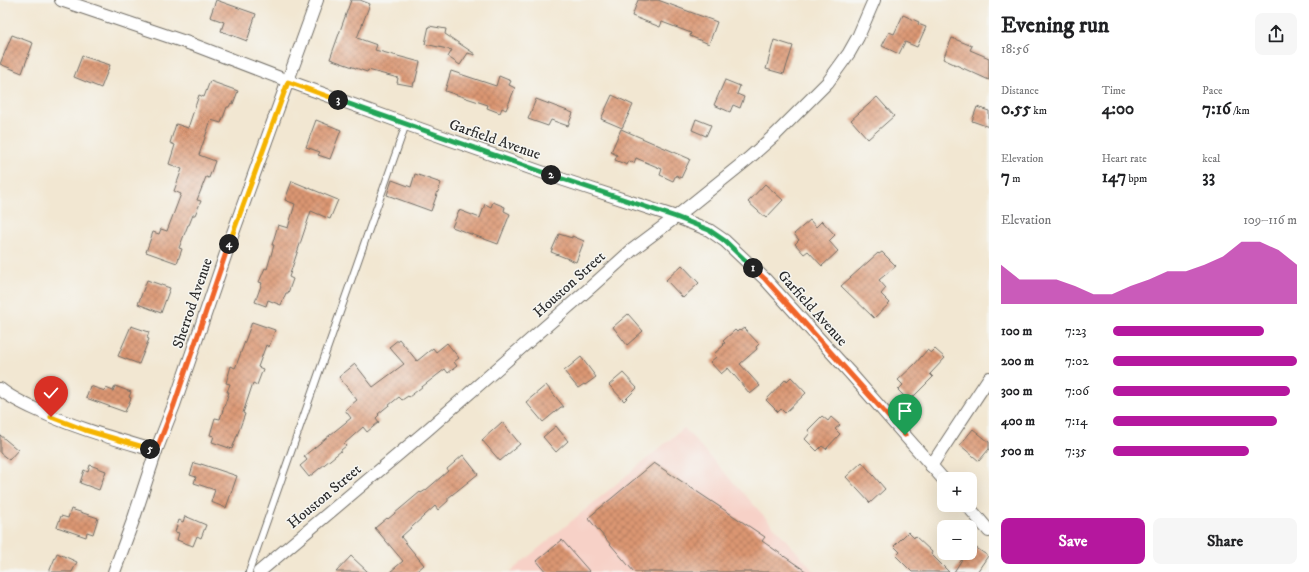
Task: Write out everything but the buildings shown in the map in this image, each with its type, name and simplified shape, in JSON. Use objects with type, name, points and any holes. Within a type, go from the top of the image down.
[{"type":"street","name":"Garfield Avenue","points":[[62,0],[194,45],[288,82],[564,180],[676,217],[709,230],[725,241],[765,279],[937,472]]},
{"type":"street","name":"Sherrod Avenue","points":[[114,572],[156,451],[174,405],[233,233],[317,0]]},
{"type":"street","name":"Houston Street","points":[[259,572],[426,431],[632,250],[748,159],[802,109],[828,82],[849,53],[858,37],[874,0]]},
{"type":"street","points":[[931,466],[989,378]]},
{"type":"street","points":[[0,389],[20,402],[51,417],[85,430],[156,451]]},
{"type":"street","points":[[973,512],[989,532]]},
{"type":"lane","points":[[249,572],[406,124]]},
{"type":"shaded area","points":[[684,428],[815,572],[510,572]]},
{"type":"route","points":[[51,417],[85,430],[156,451],[174,405],[233,233],[288,82],[564,180],[676,217],[709,230],[725,241],[765,279],[905,435]]}]
